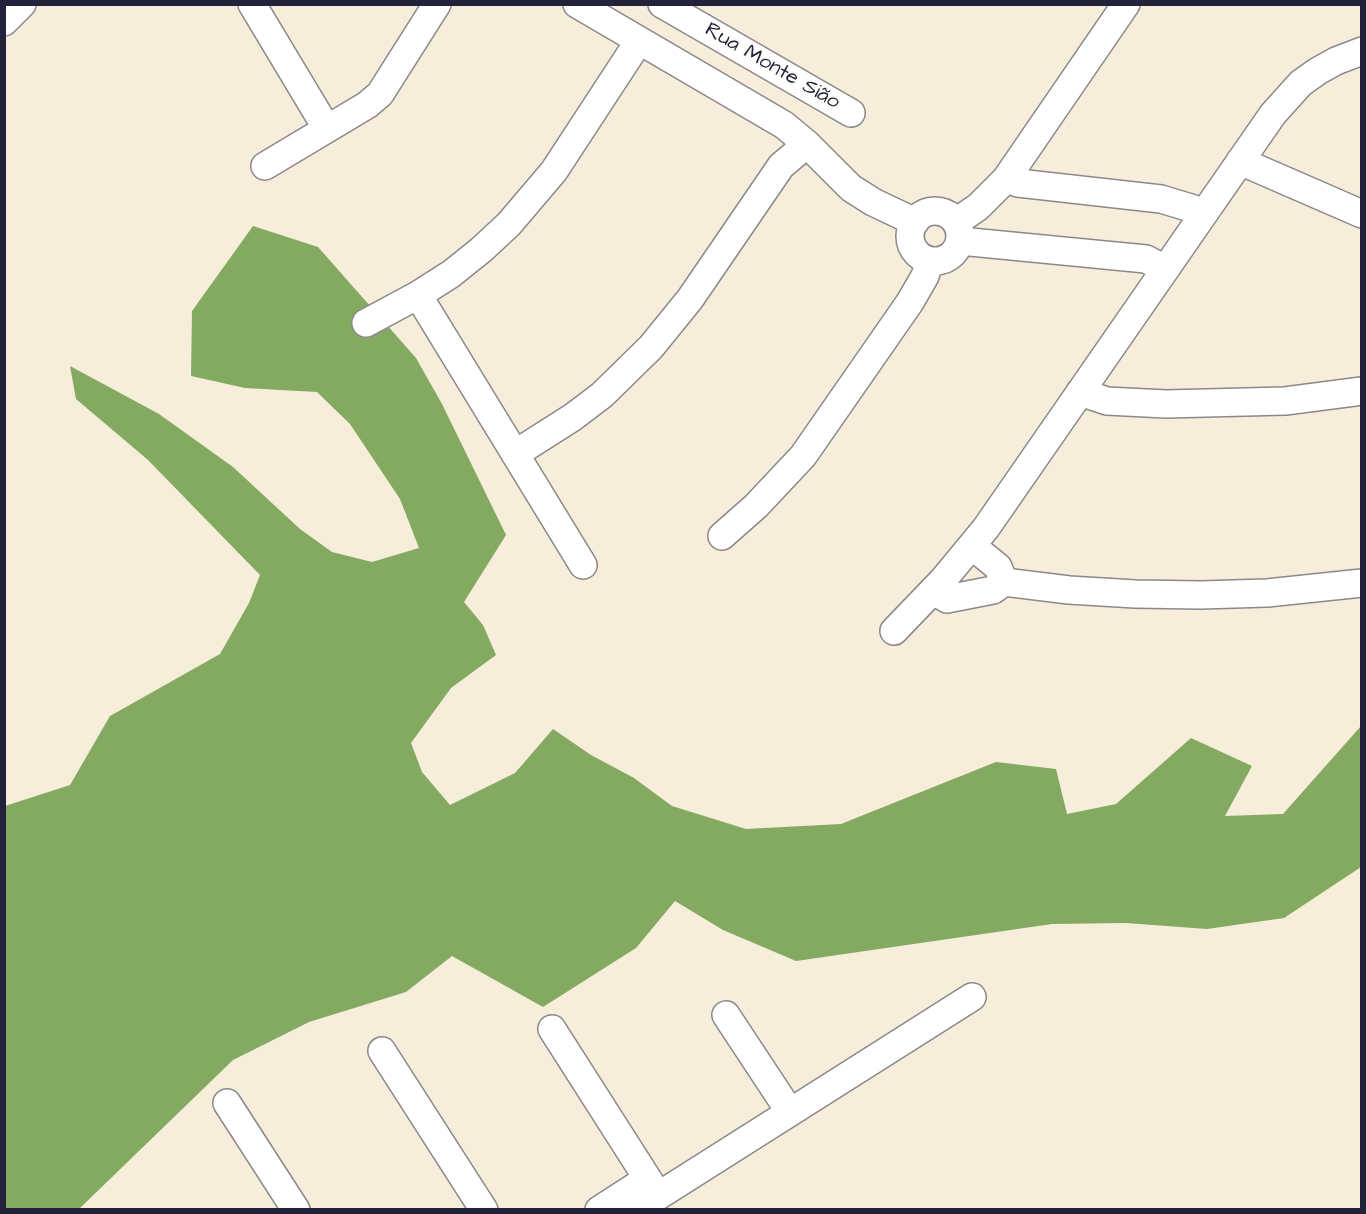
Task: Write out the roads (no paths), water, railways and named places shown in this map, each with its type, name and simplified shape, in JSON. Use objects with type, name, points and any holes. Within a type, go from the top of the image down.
[{"type":"street","points":[[4,22],[22,4]]},
{"type":"street","points":[[252,4],[327,129]]},
{"type":"street","points":[[266,166],[367,105],[380,94],[437,4]]},
{"type":"street","points":[[577,4],[784,125],[807,144],[851,189],[915,222]]},
{"type":"street","name":"Rua Monte Sião","points":[[662,4],[851,113]]},
{"type":"street","points":[[958,232],[949,215],[940,212],[921,215],[910,231],[914,250],[921,257],[930,261],[940,261],[949,257],[956,250],[958,232],[1006,178],[1126,4]]},
{"type":"street","points":[[366,323],[451,274],[509,224],[554,171],[639,41]]},
{"type":"street","points":[[894,631],[934,591],[972,546],[1273,114],[1301,83],[1336,61],[1362,51]]},
{"type":"street","points":[[515,454],[573,417],[602,395],[651,347],[690,300],[781,166],[807,144]]},
{"type":"street","points":[[1240,161],[1362,214]]},
{"type":"street","points":[[1006,178],[1018,183],[1161,199],[1204,212]]},
{"type":"street","points":[[958,232],[1146,259],[1165,269]]},
{"type":"street","points":[[722,536],[756,506],[803,456],[910,302],[930,261]]},
{"type":"street","points":[[418,295],[583,565]]},
{"type":"street","points":[[1080,392],[1107,401],[1166,404],[1285,401],[1362,391]]},
{"type":"street","points":[[972,546],[998,567],[1004,582]]},
{"type":"street","points":[[934,591],[947,599],[993,590],[1004,582],[1113,593],[1201,595],[1267,593],[1362,583]]},
{"type":"street","points":[[599,1209],[647,1195],[790,1112],[972,997]]},
{"type":"street","points":[[726,1015],[790,1112]]},
{"type":"street","points":[[552,1029],[647,1195]]},
{"type":"street","points":[[382,1051],[484,1209]]},
{"type":"street","points":[[227,1103],[296,1209]]}]
